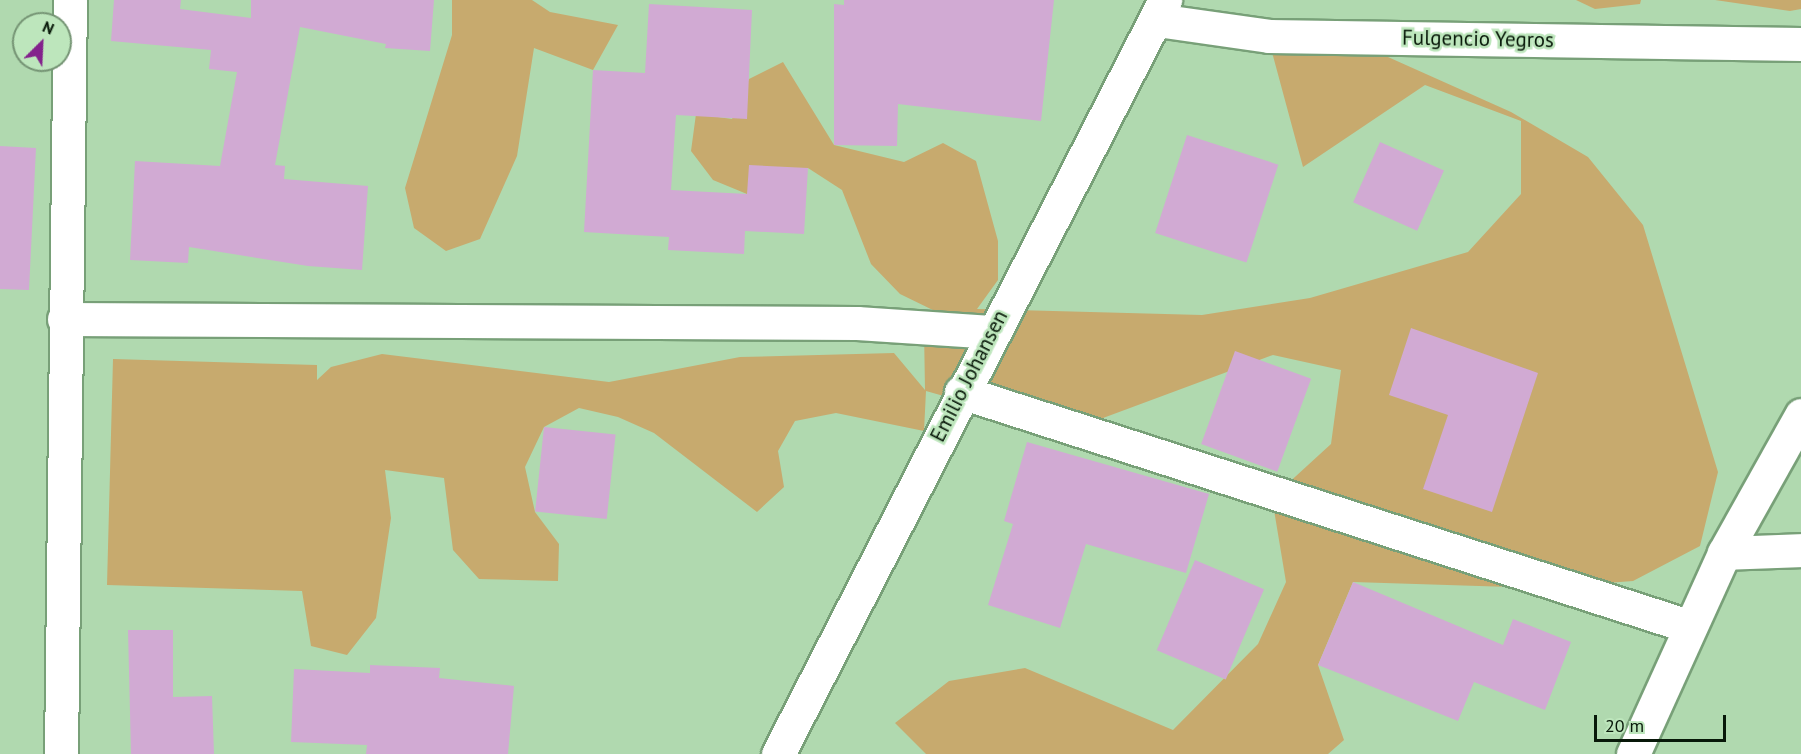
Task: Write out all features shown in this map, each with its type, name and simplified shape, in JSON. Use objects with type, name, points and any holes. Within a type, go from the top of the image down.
[{"type":"street","points":[[61,754],[64,319],[70,0]]},
{"type":"street","name":"Fulgencio Yegros","points":[[1161,10],[1269,36],[1801,44]]},
{"type":"street","name":"Emilio Johansen","points":[[778,754],[991,332],[1161,10]]},
{"type":"street","points":[[64,319],[857,323],[991,332]]},
{"type":"street","points":[[961,392],[1688,626]]},
{"type":"street","points":[[1633,754],[1688,626],[1724,553],[1801,415]]},
{"type":"street","points":[[1724,553],[1801,550]]},
{"type":"shaded area","points":[[452,0],[532,0],[550,12],[618,25],[593,70],[534,48],[517,156],[480,239],[446,251],[414,228],[405,188],[452,35]]},
{"type":"shaded area","points":[[1576,0],[1641,0],[1640,4],[1595,9]]},
{"type":"shaded area","points":[[1715,0],[1801,0],[1801,9],[1790,11]]},
{"type":"shaded area","points":[[1266,30],[1341,36],[1511,112],[1588,157],[1643,225],[1718,472],[1700,546],[1633,581],[1541,588],[1353,582],[1318,665],[1344,740],[1328,754],[926,754],[895,723],[949,681],[1025,668],[1173,730],[1258,644],[1286,582],[1272,498],[1331,444],[1341,370],[1273,355],[1068,431],[926,391],[924,431],[836,413],[795,421],[778,451],[784,487],[757,512],[654,433],[618,417],[579,408],[544,427],[525,467],[535,512],[559,544],[558,581],[479,579],[453,550],[444,478],[385,470],[391,518],[376,618],[347,655],[311,646],[302,591],[107,585],[113,359],[317,365],[317,380],[331,367],[382,354],[609,382],[740,357],[894,353],[925,390],[924,330],[939,313],[900,294],[871,264],[842,190],[808,168],[747,194],[713,180],[691,151],[696,114],[732,119],[749,79],[783,62],[834,145],[904,162],[943,143],[976,161],[998,241],[998,280],[977,309],[1202,315],[1310,298],[1468,252],[1521,194],[1521,121],[1425,85],[1303,167]]},
{"type":"building","points":[[114,0],[181,0],[180,9],[251,18],[251,0],[434,0],[430,51],[385,48],[386,44],[300,27],[275,165],[285,166],[284,179],[368,186],[362,270],[308,266],[189,247],[188,263],[130,260],[135,161],[220,166],[237,72],[209,69],[211,50],[111,41]]},
{"type":"building","points":[[844,0],[1054,0],[1041,121],[898,104],[897,146],[834,145],[834,4],[844,5]]},
{"type":"building","points":[[649,4],[752,10],[747,119],[676,115],[671,190],[747,194],[749,165],[808,168],[804,234],[745,231],[744,254],[668,250],[669,237],[584,232],[593,70],[645,73]]},
{"type":"building","points":[[1187,135],[1278,165],[1246,263],[1155,233]]},
{"type":"building","points":[[1380,142],[1444,170],[1417,231],[1353,202]]},
{"type":"building","points":[[0,146],[36,148],[29,290],[0,289]]},
{"type":"building","points":[[1411,328],[1538,373],[1492,512],[1423,489],[1448,415],[1389,395]]},
{"type":"building","points":[[1235,351],[1311,379],[1277,472],[1201,444]]},
{"type":"building","points":[[544,427],[616,435],[607,519],[535,512]]},
{"type":"building","points":[[1027,442],[1209,494],[1186,573],[1086,544],[1060,628],[988,605],[1013,524],[1004,521]]},
{"type":"building","points":[[1195,560],[1264,589],[1226,680],[1157,650]]},
{"type":"building","points":[[1353,582],[1503,645],[1513,619],[1571,642],[1545,710],[1474,682],[1458,721],[1318,665]]},
{"type":"building","points":[[128,630],[173,630],[173,697],[212,696],[214,754],[131,754]]},
{"type":"building","points":[[370,665],[440,668],[439,678],[514,686],[508,754],[366,754],[367,745],[291,742],[294,669],[370,673]]}]
